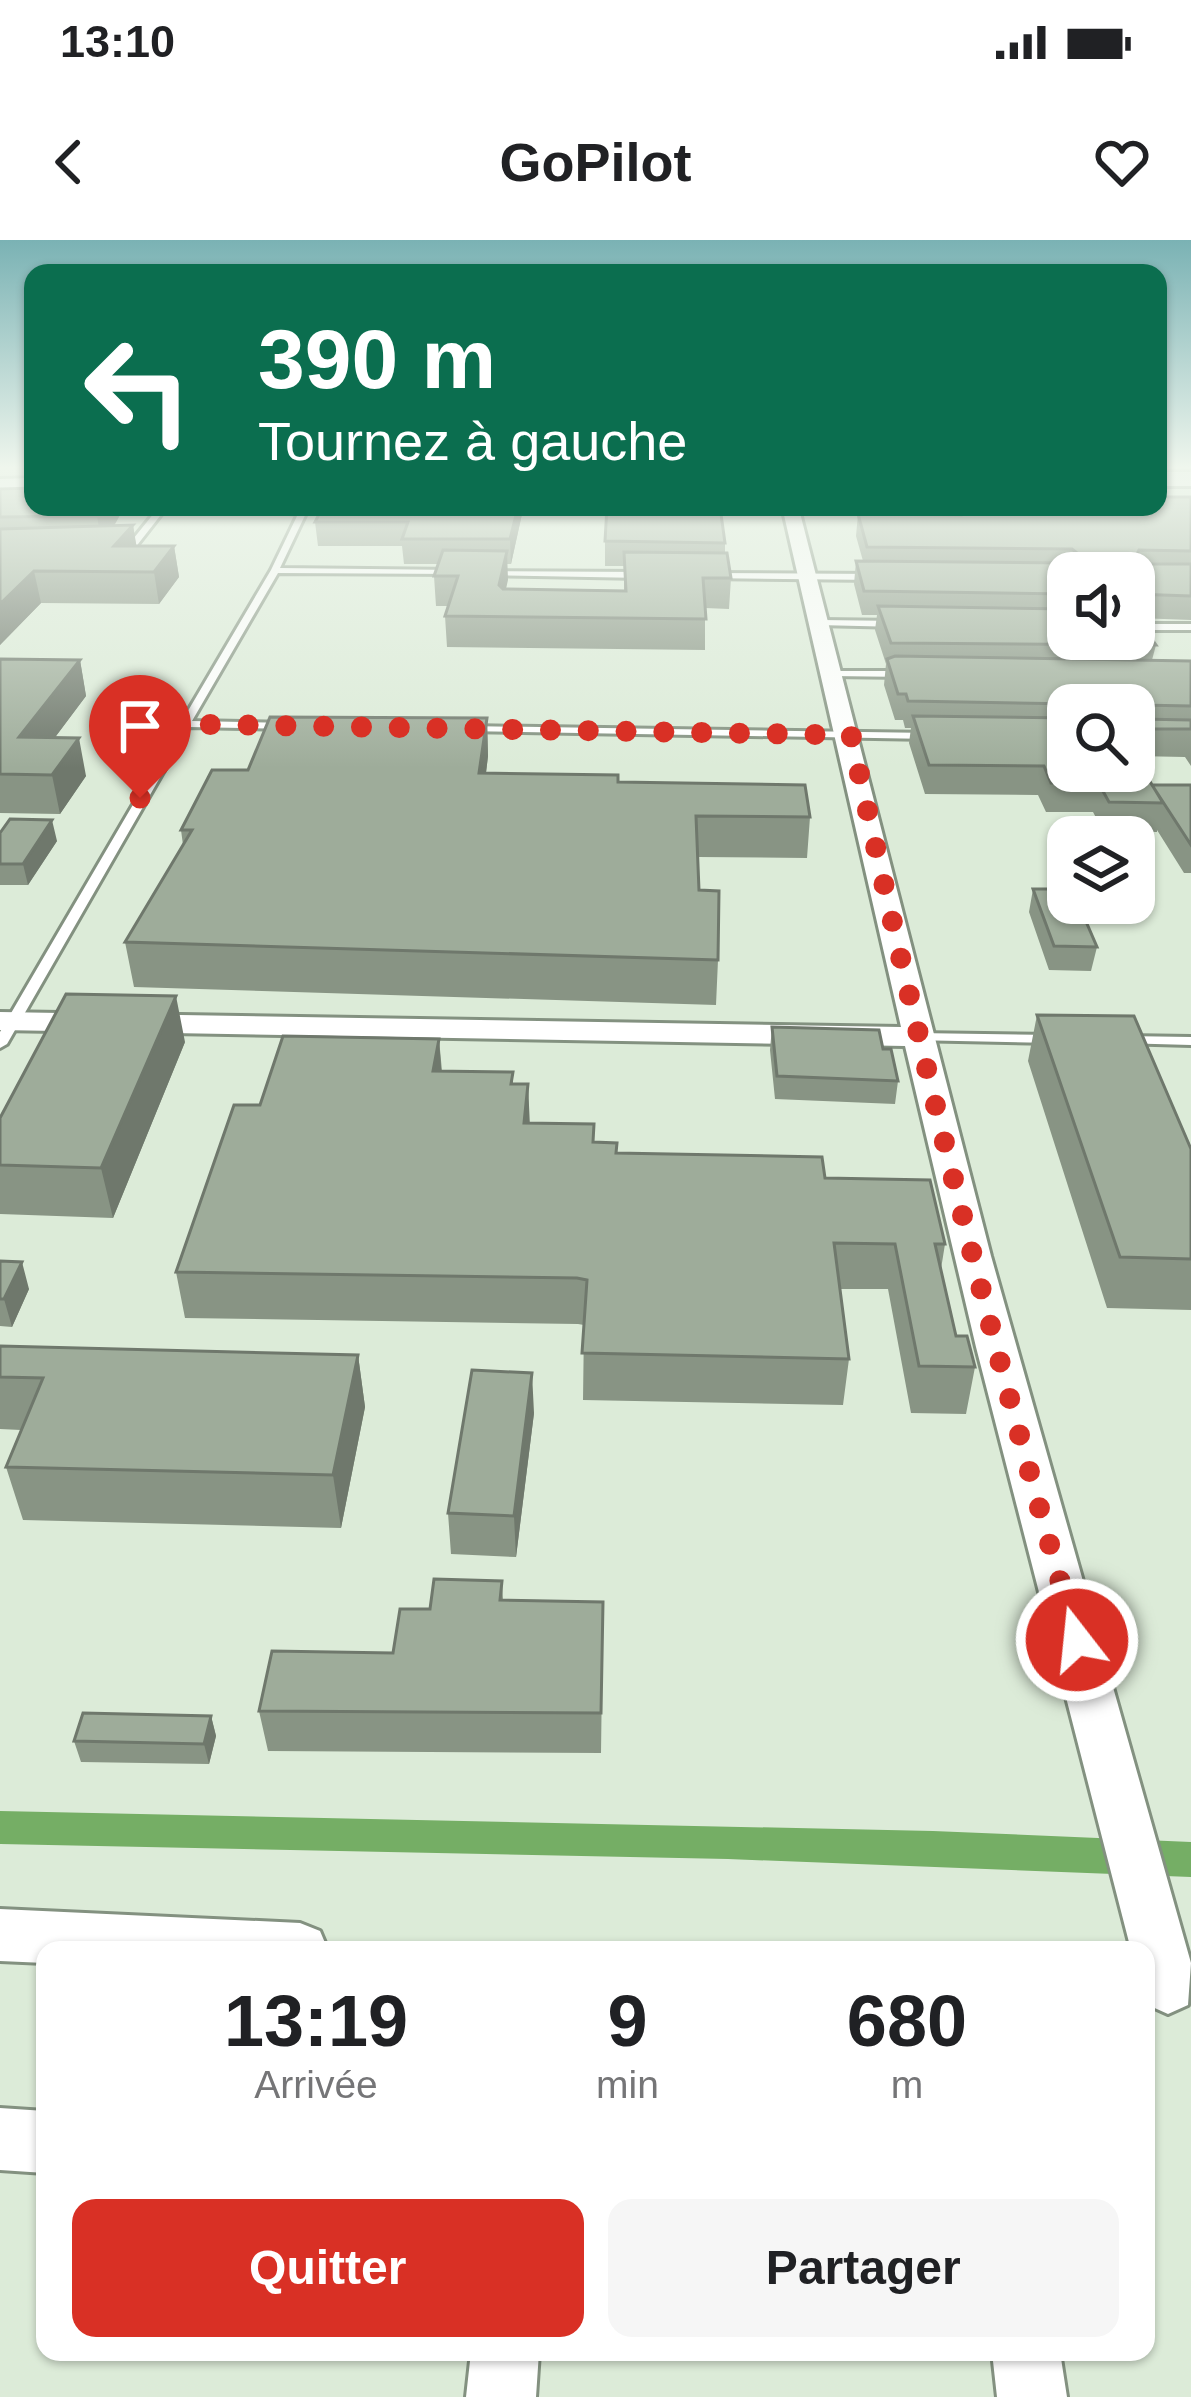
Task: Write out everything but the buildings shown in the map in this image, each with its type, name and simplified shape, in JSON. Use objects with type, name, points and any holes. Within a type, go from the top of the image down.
[{"type":"street","points":[[806,567],[851,735],[916,1037],[1017,1433],[1125,1805],[1168,1986]]},
{"type":"street","points":[[4,1028],[916,1037]]},
{"type":"street","points":[[1,1939],[55,1941]]},
{"type":"street","points":[[0,2139],[36,2141]]},
{"type":"street","points":[[501,2397],[504,2361]]},
{"type":"street","points":[[1027,2361],[1032,2397]]},
{"type":"lane","points":[[4,1028],[277,567]]},
{"type":"lane","points":[[275,570],[647,575]]},
{"type":"lane","points":[[693,575],[897,578]]},
{"type":"lane","points":[[821,623],[911,624]]},
{"type":"lane","points":[[1155,627],[1191,627]]},
{"type":"lane","points":[[834,674],[929,675]]},
{"type":"lane","points":[[182,724],[302,726]]},
{"type":"lane","points":[[445,728],[938,736]]},
{"type":"lane","points":[[916,1037],[1076,1040]]},
{"type":"lane","points":[[1099,1040],[1191,1041]]},
{"type":"shaded area","points":[[0,1811],[933,1831],[1191,1842],[1191,1877],[728,1859],[0,1844]]},
{"type":"route","points":[[140,798],[182,724],[851,735],[916,1037],[1017,1433],[1077,1640]]}]
